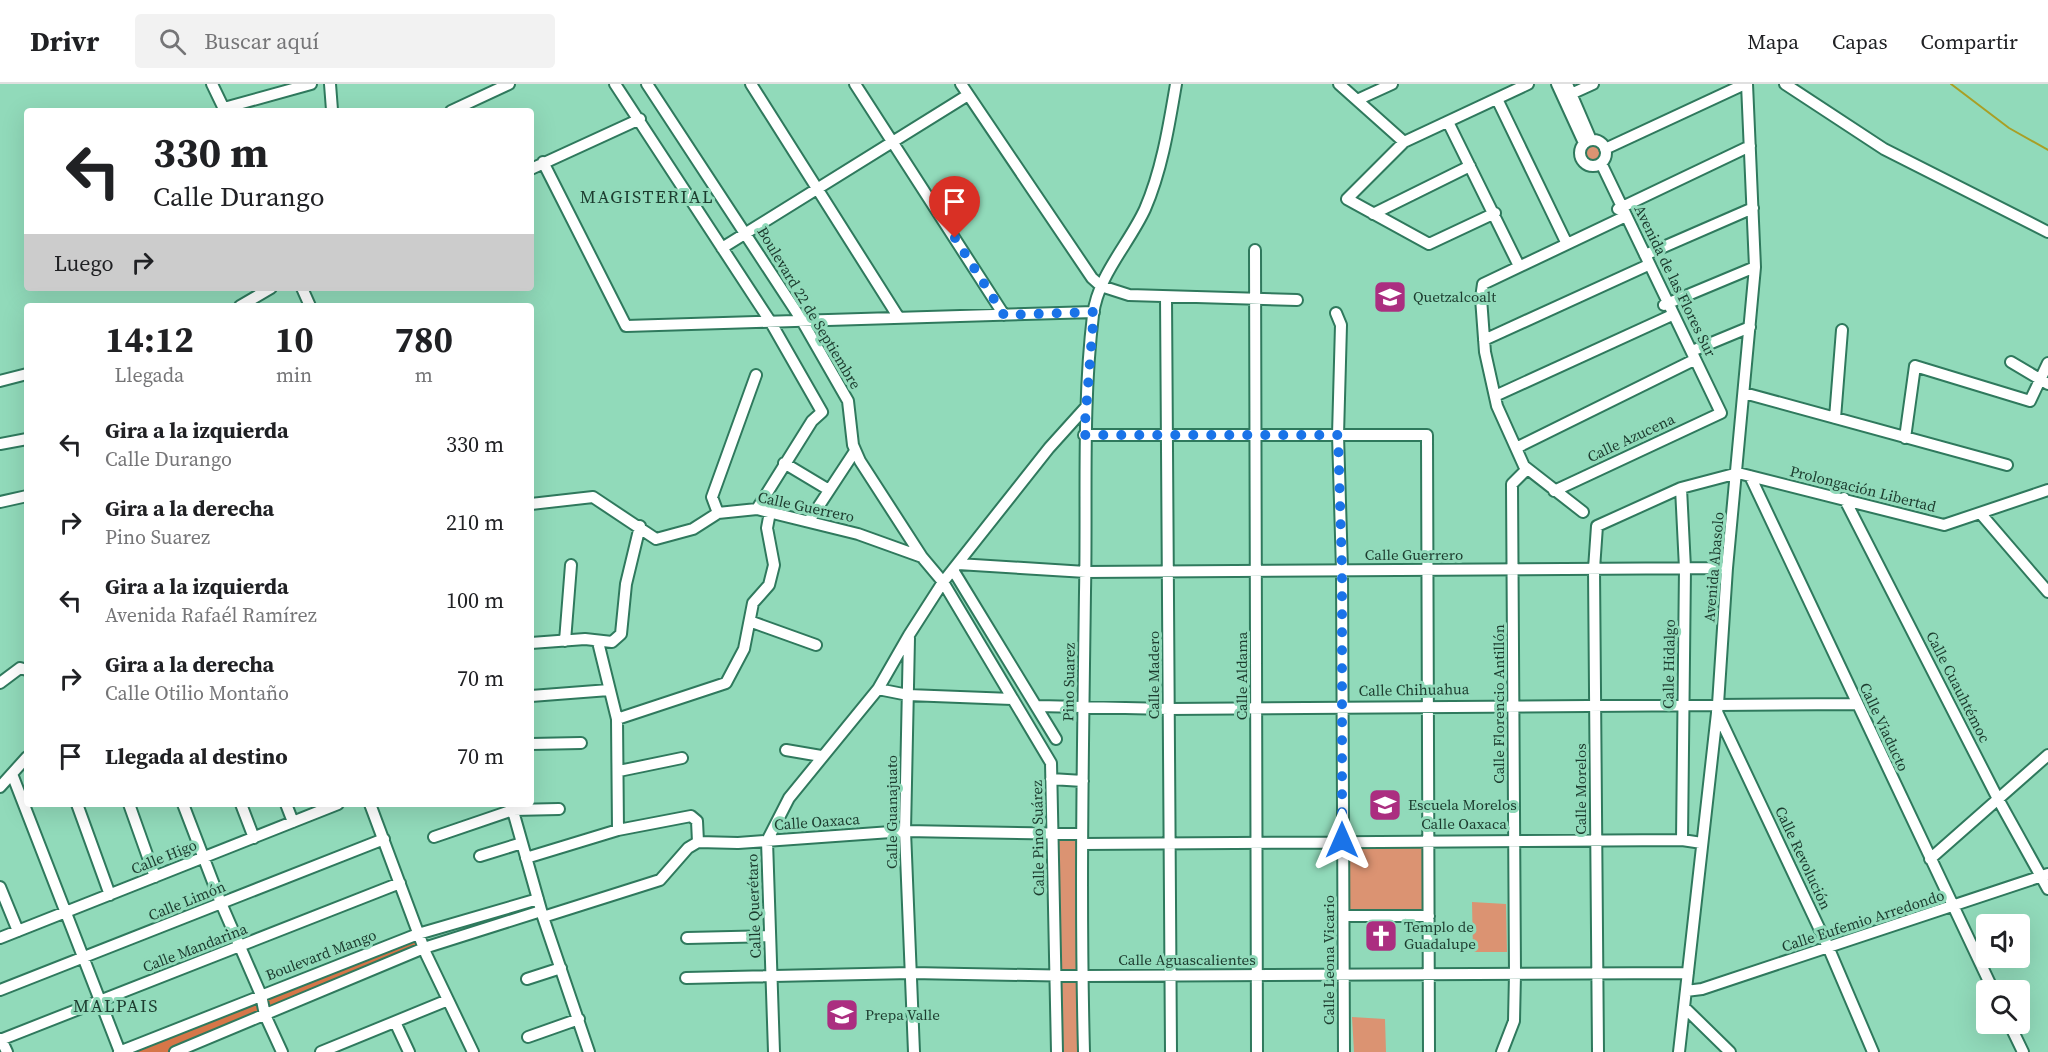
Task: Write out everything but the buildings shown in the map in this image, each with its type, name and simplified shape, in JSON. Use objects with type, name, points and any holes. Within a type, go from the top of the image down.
[{"type":"street","points":[[212,84],[223,108]]},
{"type":"street","points":[[231,108],[311,84]]},
{"type":"street","points":[[330,84],[332,108]]},
{"type":"street","points":[[457,108],[509,84]]},
{"type":"street","points":[[615,84],[770,321],[822,412],[812,421],[757,509]]},
{"type":"street","name":"Boulevard 22 de Septiembre","points":[[647,84],[801,319],[848,401],[855,451],[922,557]]},
{"type":"street","points":[[751,84],[899,318]]},
{"type":"street","points":[[855,84],[1004,315]]},
{"type":"street","points":[[961,84],[1092,278],[1101,286],[1129,295],[1297,300]]},
{"type":"street","name":"Pino Suarez","points":[[1084,1052],[1082,839],[1086,572],[1084,435],[1094,312],[1101,286],[1145,208],[1165,143],[1176,84]]},
{"type":"street","points":[[1339,84],[1404,142]]},
{"type":"street","points":[[1357,100],[1392,84]]},
{"type":"street","points":[[1494,213],[1429,244],[1347,199],[1404,142],[1528,84]]},
{"type":"street","points":[[1557,84],[1588,142],[1604,147],[1731,84]]},
{"type":"street","points":[[1588,142],[1569,89],[1593,84]]},
{"type":"street","points":[[1680,111],[1746,84]]},
{"type":"street","name":"Avenida Abasolo","points":[[1679,1052],[1718,708],[1727,568],[1738,473],[1755,267],[1746,84]]},
{"type":"street","points":[[1785,84],[1884,149],[2048,232]]},
{"type":"street","points":[[722,248],[968,95]]},
{"type":"street","points":[[1497,99],[1567,244]]},
{"type":"street","points":[[534,167],[640,119]]},
{"type":"street","points":[[1448,122],[1519,266]]},
{"type":"street","points":[[1588,142],[1580,152],[1582,160],[1588,165],[1599,164],[1605,156],[1604,147]]},
{"type":"street","points":[[1583,512],[1527,469],[1516,448],[1495,396],[1484,340],[1481,298],[1483,284],[1567,244],[1622,212],[1750,146]]},
{"type":"street","points":[[543,162],[626,326],[1094,312]]},
{"type":"street","name":"Avenida de las Flores Sur","points":[[1599,164],[1719,414]]},
{"type":"street","points":[[1373,214],[1470,166]]},
{"type":"street","points":[[1484,340],[1753,208]]},
{"type":"street","name":"Calle Aldama","points":[[1255,250],[1254,435],[1259,975],[1257,1052]]},
{"type":"street","points":[[1666,304],[1755,267]]},
{"type":"street","points":[[245,303],[266,291]]},
{"type":"street","name":"Calle Madero","points":[[1166,297],[1169,435],[1171,1052]]},
{"type":"street","name":"Avenida de las Flores Sur","points":[[1666,304],[1692,356]]},
{"type":"street","name":"Calle Leona Vicario","points":[[1336,313],[1341,325],[1338,435],[1342,570],[1344,1052]]},
{"type":"street","points":[[1495,396],[1670,316]]},
{"type":"street","points":[[1516,448],[1750,327]]},
{"type":"street","points":[[1835,418],[1842,330]]},
{"type":"street","points":[[2012,362],[2044,382]]},
{"type":"street","points":[[1905,438],[1915,366],[2030,401],[2044,382],[2048,363]]},
{"type":"street","points":[[0,381],[24,375]]},
{"type":"street","points":[[718,513],[712,497],[756,375]]},
{"type":"street","points":[[1744,393],[2007,465]]},
{"type":"street","points":[[909,635],[955,567],[1049,448],[1086,406]]},
{"type":"street","name":"Calle Azucena","points":[[1554,491],[1719,414]]},
{"type":"street","points":[[1084,435],[1427,435],[1429,1052]]},
{"type":"street","points":[[0,444],[24,440]]},
{"type":"street","points":[[809,521],[855,451]]},
{"type":"street","points":[[784,463],[829,490]]},
{"type":"street","name":"Calle Florencio Antillón","points":[[1502,1052],[1514,1021],[1515,974],[1512,704],[1515,569],[1512,484],[1527,469]]},
{"type":"street","points":[[1682,488],[1738,473]]},
{"type":"street","name":"Prolongación Libertad","points":[[1738,473],[1944,525],[2048,490]]},
{"type":"street","name":"Calle Viaducto","points":[[1750,476],[1988,980]]},
{"type":"street","name":"Calle Morelos","points":[[1601,1050],[1596,839],[1594,569],[1597,526],[1682,488]]},
{"type":"street","name":"Calle Hidalgo","points":[[1682,488],[1685,568],[1683,840]]},
{"type":"street","points":[[0,502],[24,497]]},
{"type":"street","name":"Calle Guerrero","points":[[534,504],[593,497],[640,526],[656,539],[693,529],[718,513],[757,509],[858,534],[922,557],[944,582]]},
{"type":"street","name":"Calle Cuauhtémoc","points":[[1844,498],[1998,799],[2045,875],[2048,889]]},
{"type":"street","points":[[617,719],[726,682],[744,649],[752,622],[753,603],[769,585],[774,565],[767,528],[770,512]]},
{"type":"street","points":[[1981,514],[2048,592]]},
{"type":"street","points":[[534,643],[585,639],[612,642],[621,634],[626,584],[640,526]]},
{"type":"street","points":[[565,640],[571,565]]},
{"type":"street","points":[[955,567],[1056,739]]},
{"type":"street","name":"Calle Guerrero","points":[[955,567],[1086,572],[1727,568]]},
{"type":"street","name":"Calle Pino Suárez","points":[[944,582],[1051,763],[1057,1052]]},
{"type":"street","points":[[752,622],[816,645]]},
{"type":"street","name":"Calle Querétaro","points":[[774,1052],[766,841],[789,798],[878,689],[909,635]]},
{"type":"street","name":"Calle Guanajuato","points":[[909,635],[905,831],[914,1052]]},
{"type":"street","points":[[598,642],[617,719],[618,830]]},
{"type":"street","points":[[0,683],[21,668],[24,669]]},
{"type":"street","points":[[878,689],[908,695],[1012,699]]},
{"type":"street","points":[[534,696],[609,690]]},
{"type":"street","name":"Calle Chihuahua","points":[[1038,706],[1169,709],[1684,704],[1718,708],[1856,704]]},
{"type":"street","name":"Calle Revolución","points":[[1718,708],[1829,949],[1873,1052]]},
{"type":"street","points":[[534,744],[581,743]]},
{"type":"street","points":[[786,750],[821,756]]},
{"type":"street","points":[[1930,859],[2048,755]]},
{"type":"street","points":[[619,771],[682,758]]},
{"type":"street","points":[[0,788],[24,760]]},
{"type":"street","points":[[12,774],[24,805]]},
{"type":"street","points":[[1052,779],[1083,781]]},
{"type":"street","points":[[25,807],[119,1052]]},
{"type":"street","points":[[78,807],[110,895]]},
{"type":"street","points":[[130,807],[155,877]]},
{"type":"street","points":[[184,807],[282,1052]]},
{"type":"street","points":[[241,807],[254,838]]},
{"type":"street","points":[[286,807],[293,822]]},
{"type":"street","points":[[371,807],[421,941],[472,1052]]},
{"type":"street","points":[[512,807],[542,914],[589,1052]]},
{"type":"street","points":[[434,837],[512,807],[559,808]]},
{"type":"street","name":"Calle Higo","points":[[0,938],[254,838],[293,822],[319,808]]},
{"type":"street","points":[[526,858],[618,830],[691,816],[697,821],[698,842]]},
{"type":"street","name":"Calle Oaxaca","points":[[698,842],[766,841],[905,831],[1053,834],[1082,839],[1169,843],[1596,839],[1683,840],[1702,843]]},
{"type":"street","name":"Calle Limón","points":[[0,990],[384,839]]},
{"type":"street","name":"Boulevard Mango","points":[[176,1052],[266,1015],[421,941],[542,914],[660,880],[687,848],[698,842]]},
{"type":"street","points":[[480,856],[522,843]]},
{"type":"street","name":"Calle Eufemio Arredondo","points":[[1686,991],[1702,989],[1829,949],[2045,875]]},
{"type":"street","name":"Calle Mandarina","points":[[1,1040],[400,883]]},
{"type":"street","points":[[0,887],[18,931]]},
{"type":"street","name":"Boulevard Mango","points":[[119,1052],[261,995],[538,899]]},
{"type":"street","points":[[1344,916],[1429,916]]},
{"type":"street","points":[[687,938],[770,936]]},
{"type":"street","points":[[527,979],[561,968]]},
{"type":"street","name":"Calle Aguascalientes","points":[[686,978],[911,973],[1082,976],[1688,973]]},
{"type":"street","points":[[321,1052],[346,1047],[394,1022],[448,1000]]},
{"type":"street","points":[[1684,1007],[1730,1052]]},
{"type":"street","points":[[528,1037],[579,1019]]},
{"type":"street","points":[[394,1022],[409,1052]]},
{"type":"street","points":[[2014,1034],[2023,1052]]},
{"type":"street","points":[[1,1040],[7,1052]]},
{"type":"shaded area","points":[[1587,142],[1605,149],[1597,165],[1580,156]]},
{"type":"shaded area","points":[[1053,834],[1082,834],[1084,1052],[1057,1052]]},
{"type":"shaded area","points":[[1428,841],[1429,916],[1344,916],[1343,842]]},
{"type":"shaded area","points":[[1472,902],[1506,904],[1507,952],[1473,952]]},
{"type":"shaded area","points":[[418,934],[424,948],[177,1052],[119,1052]]},
{"type":"shaded area","points":[[1352,1017],[1385,1019],[1386,1052],[1354,1052]]},
{"type":"waterway","points":[[1951,84],[2009,128],[2048,150]]},
{"type":"place","name":"Quetzalcoalt","points":[[1390,297]]},
{"type":"place","name":"Escuela Morelos","points":[[1385,805]]},
{"type":"place","name":"Templo de Guadalupe","points":[[1381,936]]},
{"type":"place","name":"Prepa Valle","points":[[842,1015]]},
{"type":"district","name":"MAGISTERIAL","points":[[647,197]]},
{"type":"district","name":"MALPAIS","points":[[116,1006]]},
{"type":"route","points":[[955,238],[1004,315],[1094,312],[1084,435],[1338,435],[1342,570],[1342,840]]}]
